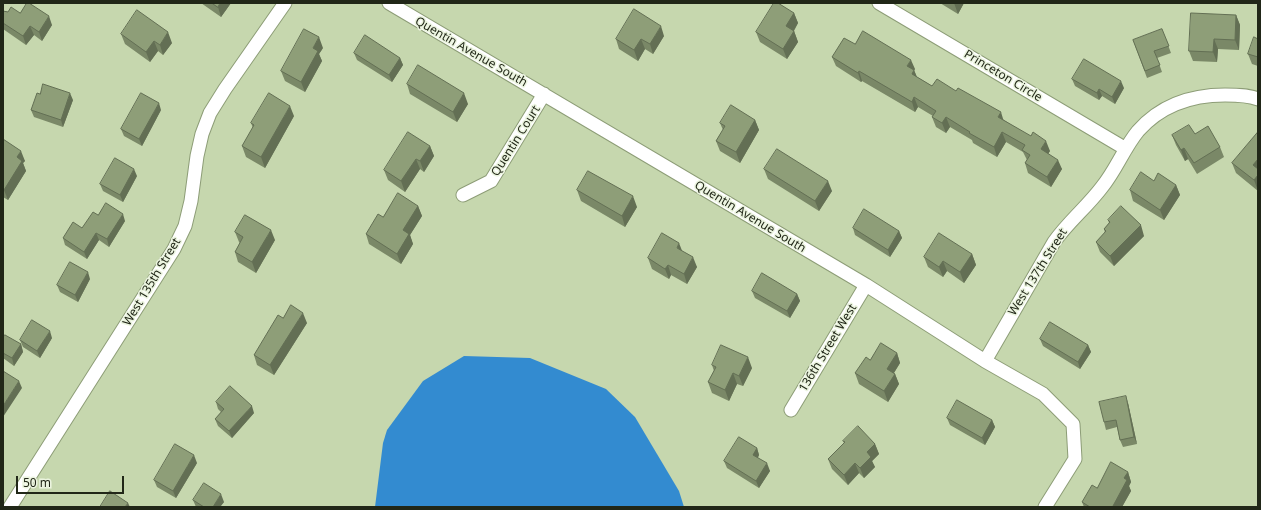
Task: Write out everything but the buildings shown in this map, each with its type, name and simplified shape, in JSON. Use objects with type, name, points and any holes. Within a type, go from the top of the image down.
[{"type":"street","name":"West 135th Street","points":[[10,507],[174,249],[185,226],[191,201],[197,156],[202,134],[210,113],[285,3]]},
{"type":"street","name":"Quentin Avenue South","points":[[389,3],[866,285],[985,361],[1043,394],[1073,424],[1075,459],[1046,507]]},
{"type":"street","name":"Princeton Circle","points":[[879,3],[1126,149]]},
{"type":"street","name":"Quentin Court","points":[[463,195],[491,181],[544,94]]},
{"type":"street","name":"West 137th Street","points":[[985,361],[1054,242],[1064,228],[1089,204],[1104,186],[1138,132],[1152,118],[1168,108],[1188,99],[1212,95],[1234,94],[1258,99]]},
{"type":"street","name":"136th Street West","points":[[791,410],[866,285]]},
{"type":"water","points":[[464,356],[530,358],[606,389],[635,417],[679,491],[684,507],[375,507],[383,443],[387,430],[423,381]]}]
